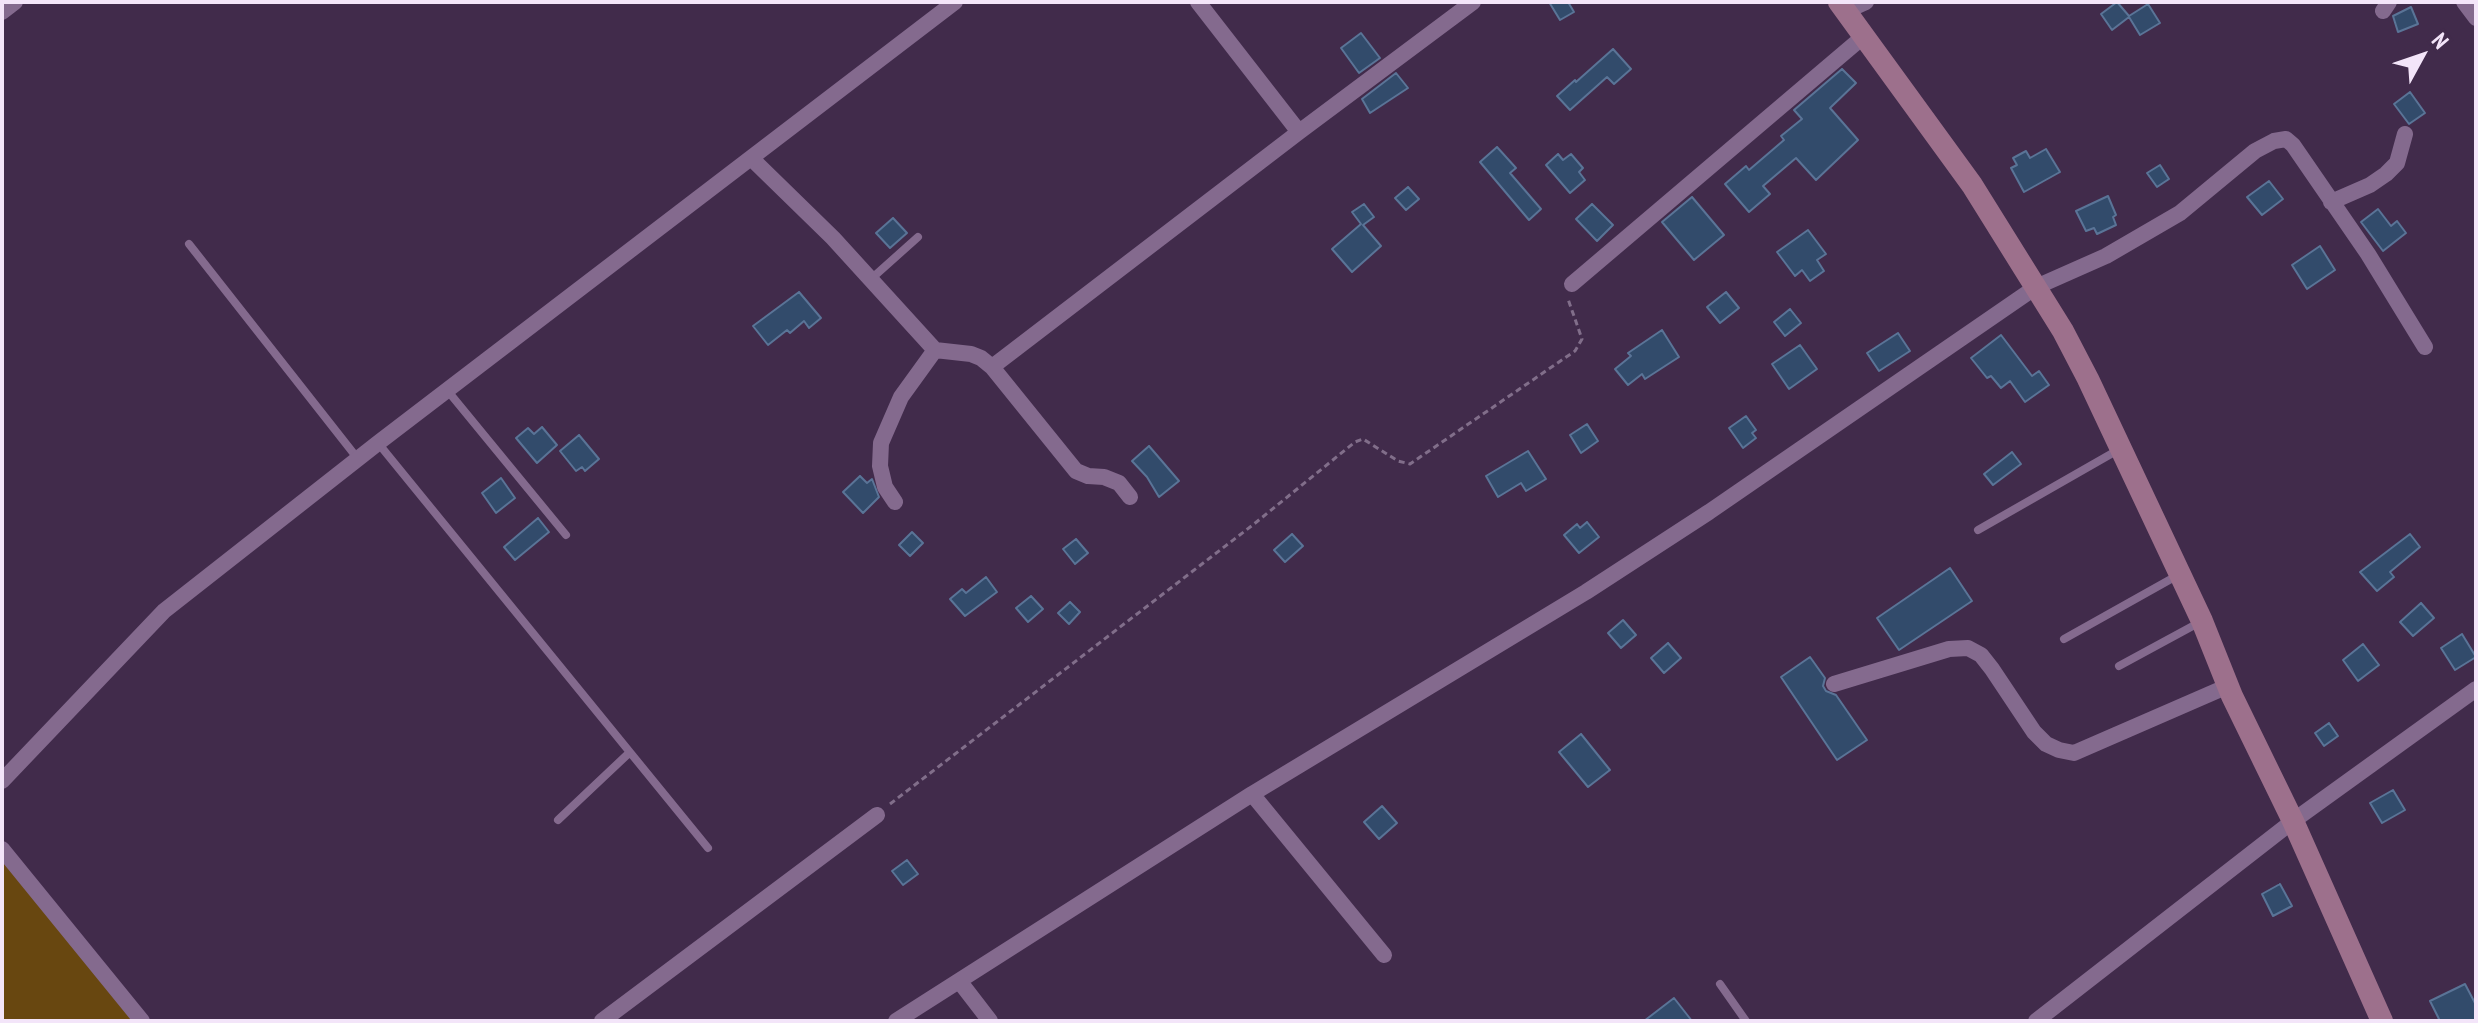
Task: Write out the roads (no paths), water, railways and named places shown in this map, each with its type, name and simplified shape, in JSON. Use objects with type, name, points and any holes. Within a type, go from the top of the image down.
[{"type":"street","points":[[2,12],[15,2]]},
{"type":"street","points":[[2,781],[164,611],[378,443],[955,2]]},
{"type":"street","points":[[1198,2],[1299,132]]},
{"type":"street","points":[[992,367],[1473,2]]},
{"type":"street","points":[[2464,2],[2476,18]]},
{"type":"street","points":[[1850,5],[1864,36],[1972,185],[2036,287],[2088,379],[2202,621],[2228,686],[2293,821],[2382,1021]]},
{"type":"street","points":[[1572,284],[1864,36]]},
{"type":"street","points":[[2331,202],[2370,185],[2386,174],[2397,163],[2405,134]]},
{"type":"street","points":[[896,1021],[1252,794],[1575,599],[1709,512],[2036,287],[2106,256],[2180,213],[2255,151],[2281,138],[2293,145],[2368,254],[2425,347]]},
{"type":"street","points":[[751,158],[833,238],[935,350],[981,358],[992,367],[1076,471],[1119,483],[1130,497]]},
{"type":"street","points":[[895,502],[885,487],[880,466],[881,443],[901,397],[935,350]]},
{"type":"street","points":[[1834,684],[1949,649],[1968,648],[1981,655],[1992,669],[2034,732],[2059,750],[2074,753],[2092,748],[2228,686]]},
{"type":"street","points":[[2036,1021],[2293,821],[2476,689]]},
{"type":"street","points":[[1252,794],[1384,955]]},
{"type":"street","points":[[602,1021],[877,815]]},
{"type":"street","points":[[2,849],[142,1021]]},
{"type":"street","points":[[960,982],[990,1021]]},
{"type":"lane","points":[[870,280],[918,237]]},
{"type":"lane","points":[[189,244],[358,459]]},
{"type":"lane","points":[[447,390],[566,535]]},
{"type":"lane","points":[[378,443],[708,848]]},
{"type":"lane","points":[[1978,530],[2122,447]]},
{"type":"lane","points":[[2064,639],[2180,573]]},
{"type":"lane","points":[[2119,666],[2202,621]]},
{"type":"lane","points":[[558,820],[629,753]]},
{"type":"lane","points":[[1720,984],[1746,1021]]}]
